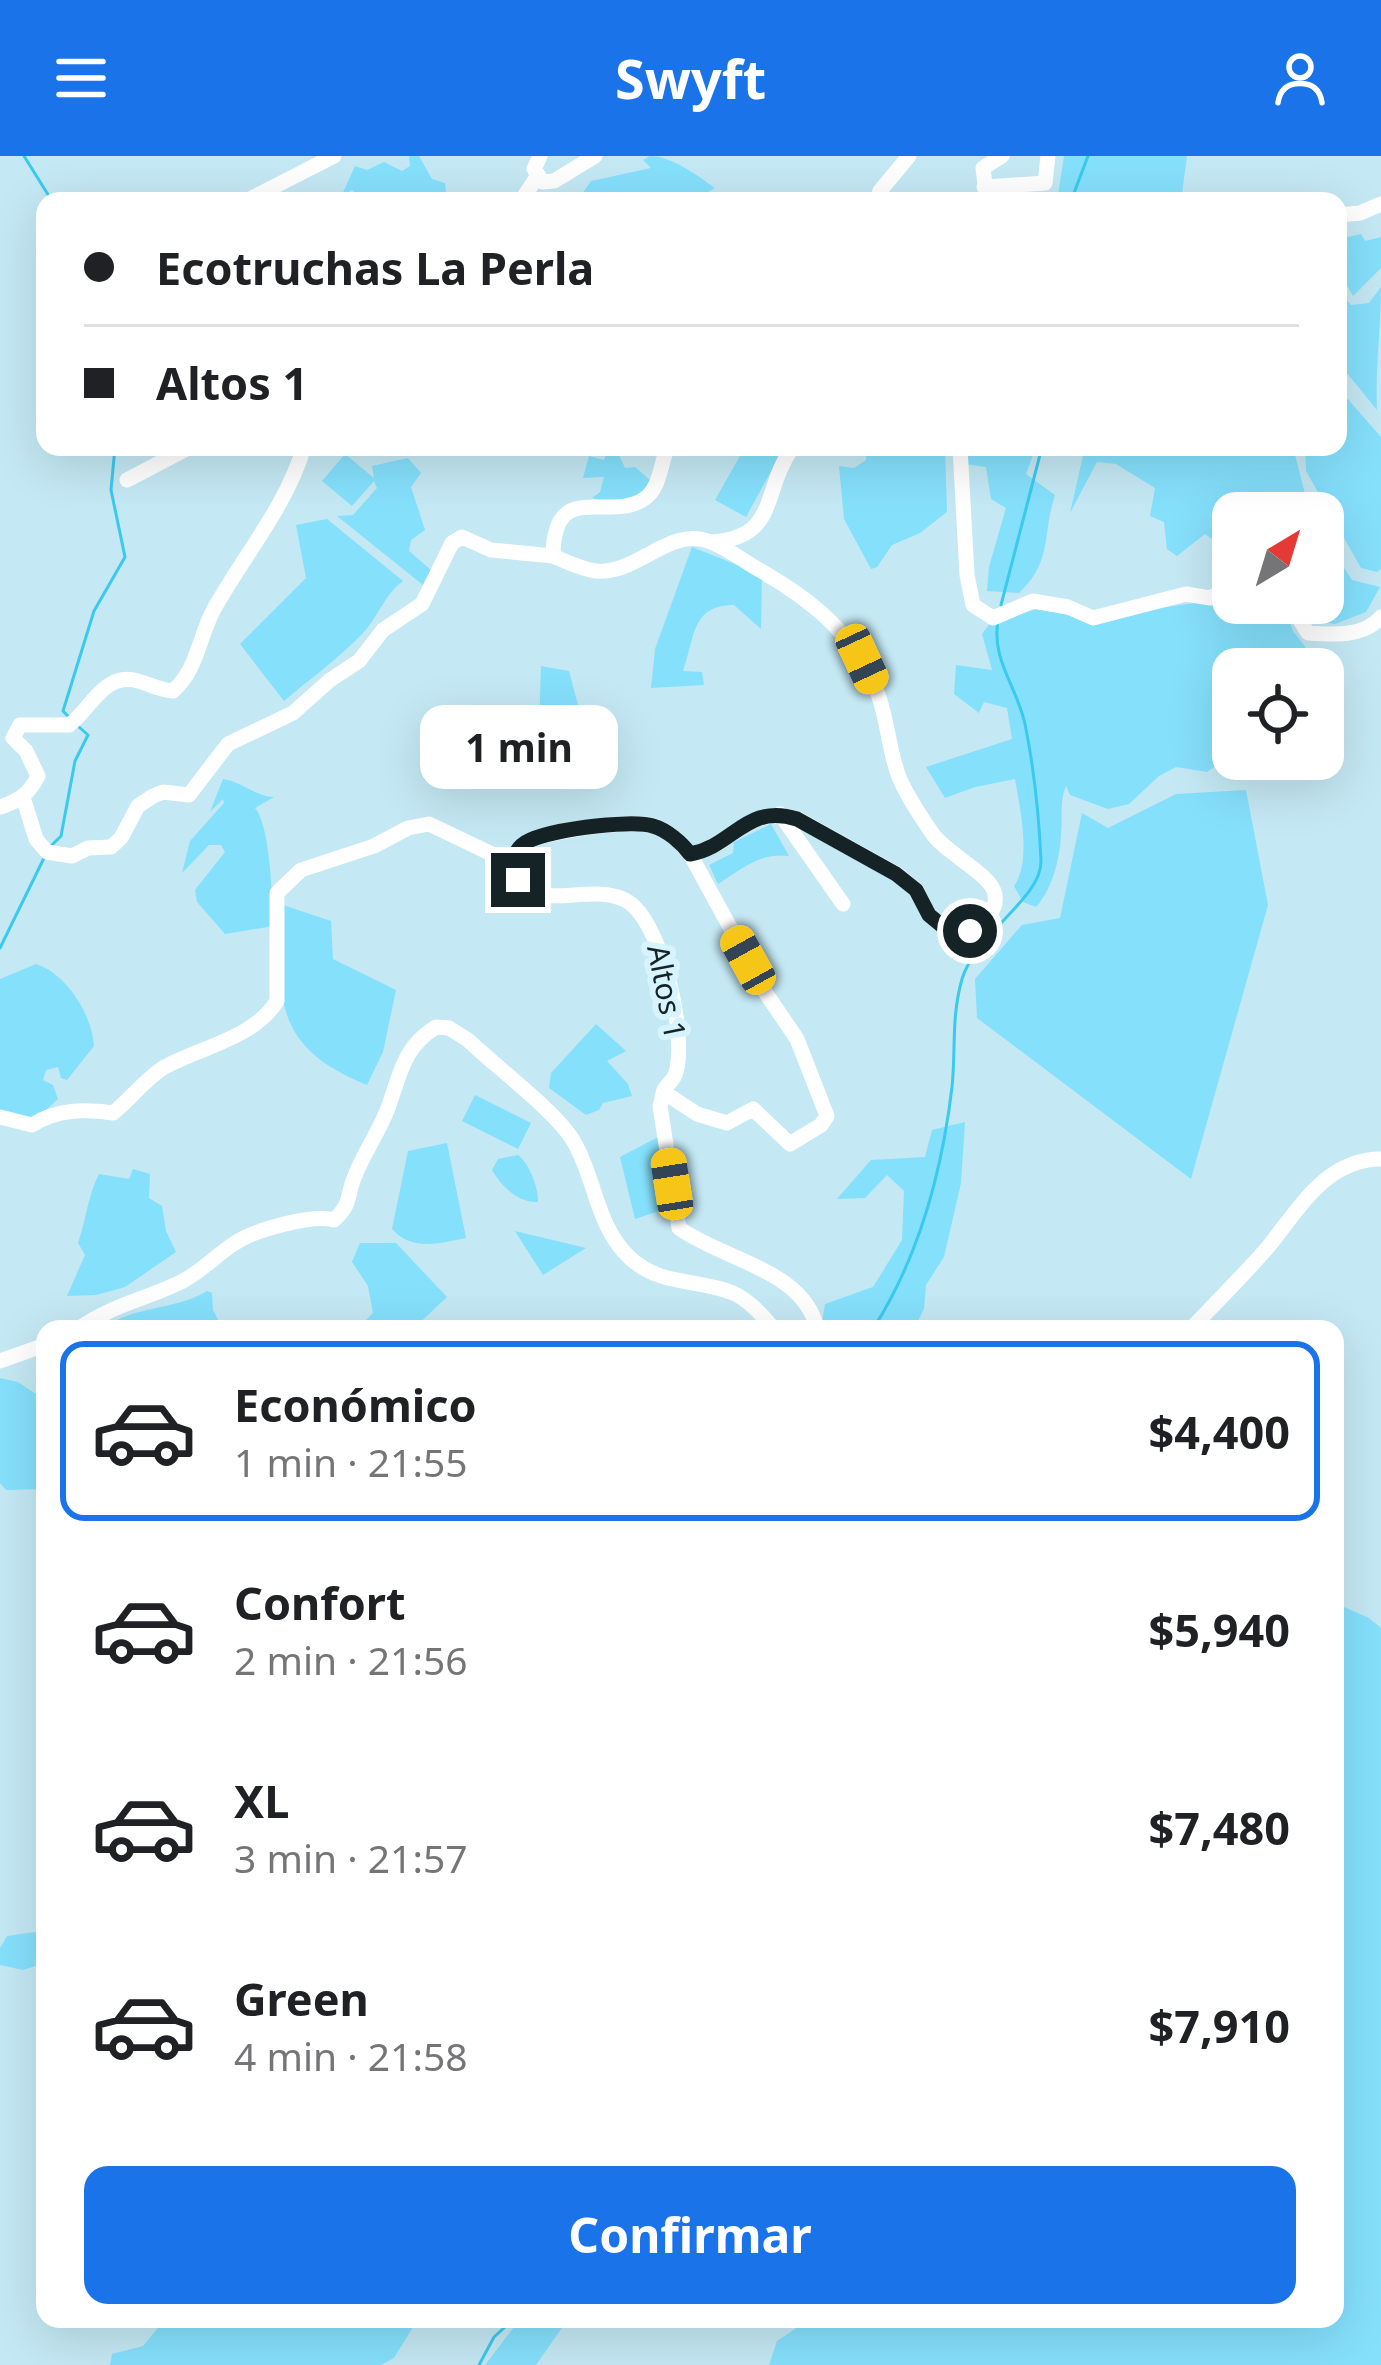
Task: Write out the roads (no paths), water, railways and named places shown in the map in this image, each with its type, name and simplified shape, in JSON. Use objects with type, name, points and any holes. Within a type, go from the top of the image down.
[{"type":"street","points":[[264,192],[334,156]]},
{"type":"street","points":[[527,192],[537,177],[535,164],[540,156]]},
{"type":"street","points":[[537,177],[554,182],[595,156]]},
{"type":"street","points":[[880,192],[908,156]]},
{"type":"street","points":[[985,192],[983,168],[1001,156]]},
{"type":"street","points":[[996,192],[1045,183],[1048,156]]},
{"type":"street","points":[[1347,214],[1381,204]]},
{"type":"street","points":[[127,480],[173,456]]},
{"type":"street","points":[[0,807],[23,796],[38,776],[13,738],[14,730],[30,724],[72,723],[93,697],[119,681],[135,680],[173,691],[182,683],[200,651],[210,616],[286,492],[300,456]]},
{"type":"street","points":[[553,556],[553,539],[562,518],[579,506],[626,507],[654,491],[665,456]]},
{"type":"street","points":[[23,796],[36,839],[47,852],[73,856],[88,848],[111,847],[122,838],[138,806],[163,792],[188,796],[228,744],[293,713],[358,661],[382,630],[422,604],[452,543],[462,537],[491,550],[553,556],[599,572],[640,561],[689,538],[727,541],[756,529],[764,518],[786,456]]},
{"type":"street","points":[[960,456],[973,605],[999,615],[1034,601],[1068,607],[1093,618],[1186,594],[1212,597]]},
{"type":"street","points":[[690,854],[710,850],[753,820],[780,814],[896,874],[916,890],[929,915],[946,929],[970,931],[992,912],[994,890],[983,876],[940,845],[905,790],[877,692],[862,659],[838,627],[800,593],[711,542]]},
{"type":"street","points":[[1302,624],[1308,633],[1359,632],[1381,617]]},
{"type":"street","points":[[780,814],[843,904]]},
{"type":"street","name":"Altos 1","points":[[0,1117],[32,1124],[64,1112],[113,1114],[164,1068],[267,1015],[278,994],[277,892],[301,870],[374,846],[408,828],[430,824],[514,865],[523,887],[540,895],[607,896],[624,899],[640,910],[656,934],[679,1048],[675,1076],[660,1106],[679,1228],[700,1244],[786,1282],[805,1299],[813,1320]]},
{"type":"street","points":[[514,865],[520,847],[542,835],[618,825],[656,826],[690,854],[766,995],[797,1039],[827,1116],[790,1144],[753,1109],[727,1123],[697,1114],[665,1094]]},
{"type":"street","points":[[92,1320],[111,1307],[195,1275],[247,1236],[294,1221],[334,1220],[348,1207],[352,1181],[388,1108],[405,1058],[436,1027],[459,1034],[572,1138],[600,1215],[635,1263],[690,1285],[736,1294],[764,1320]]},
{"type":"street","points":[[1199,1320],[1270,1244],[1312,1188],[1357,1161],[1381,1159]]},
{"type":"street","points":[[0,1361],[36,1348]]},
{"type":"waterway","points":[[24,156],[46,192]]},
{"type":"waterway","points":[[1074,192],[1088,156]]},
{"type":"waterway","points":[[68,716],[63,711],[94,611],[125,557],[111,490],[114,456]]},
{"type":"waterway","points":[[1001,605],[1040,456]]},
{"type":"waterway","points":[[878,1320],[916,1243],[935,1182],[952,1087],[962,979],[980,946],[1031,889],[1041,861],[1028,741],[998,648],[998,621]]},
{"type":"waterway","points":[[49,848],[61,836],[75,761],[88,735],[79,727]]},
{"type":"waterway","points":[[0,948],[45,856]]},
{"type":"waterway","points":[[479,2365],[504,2328]]}]
